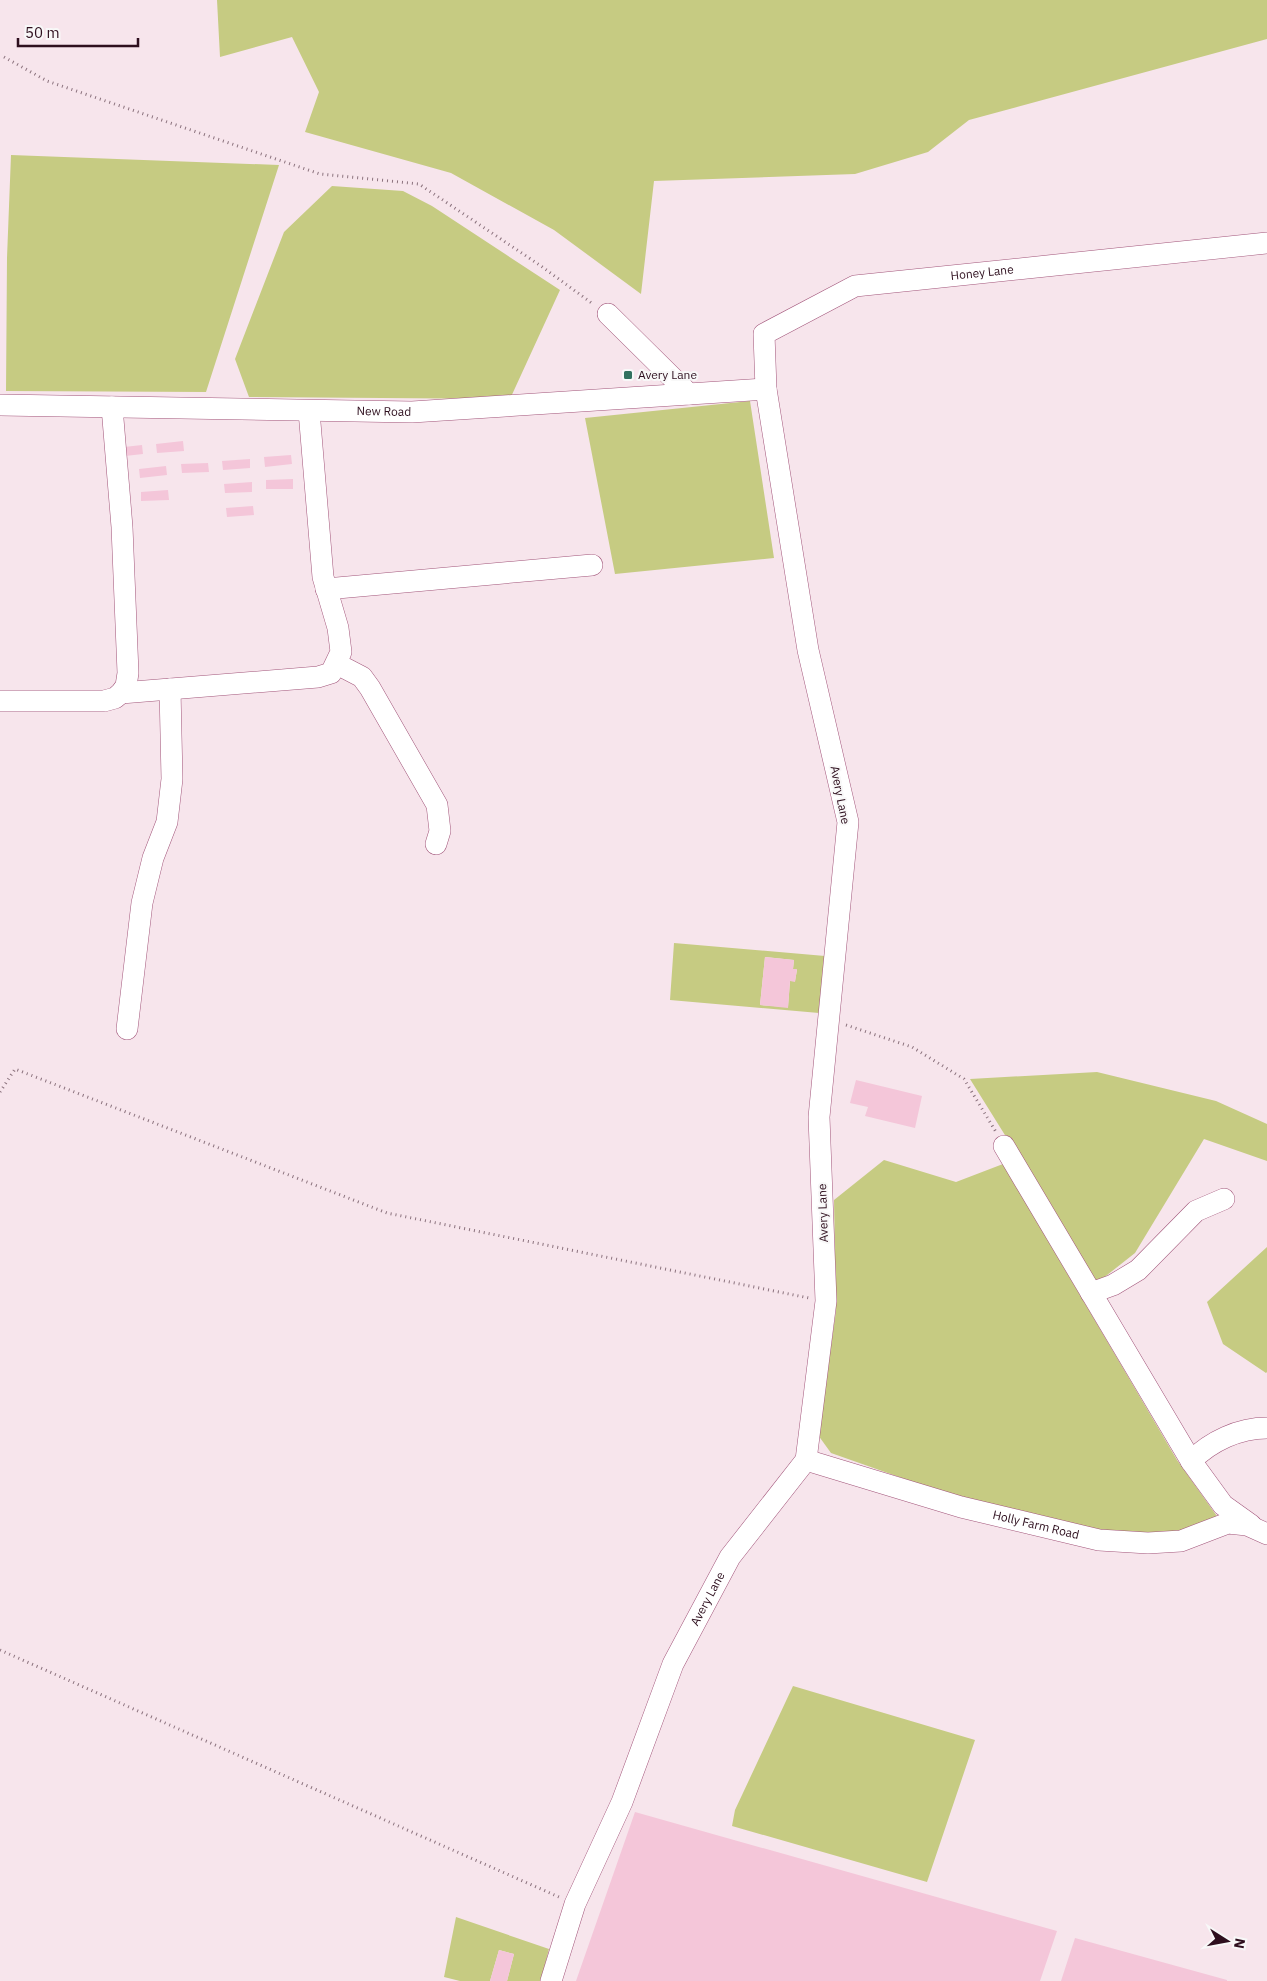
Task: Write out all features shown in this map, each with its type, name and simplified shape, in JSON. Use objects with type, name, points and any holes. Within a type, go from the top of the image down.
[{"type":"street","name":"Honey Lane","points":[[766,389],[764,334],[855,286],[1267,243]]},
{"type":"street","points":[[608,314],[689,394]]},
{"type":"street","name":"New Road","points":[[0,405],[412,412],[766,389]]},
{"type":"street","name":"Avery Lane","points":[[551,1981],[575,1904],[622,1802],[673,1664],[730,1557],[806,1460],[826,1301],[819,1117],[848,822],[808,650],[766,389]]},
{"type":"street","points":[[0,701],[104,701],[115,698],[126,686],[128,673],[122,527],[112,407]]},
{"type":"street","points":[[121,693],[318,677],[331,673],[337,664],[341,652],[338,628],[322,577],[309,411]]},
{"type":"street","points":[[326,589],[592,566]]},
{"type":"street","points":[[337,664],[362,677],[370,688],[437,806],[440,825],[436,844]]},
{"type":"street","points":[[127,1030],[142,903],[153,858],[168,813],[172,779],[170,689]]},
{"type":"street","points":[[1004,1146],[1191,1461],[1223,1505],[1262,1532]]},
{"type":"street","points":[[1091,1293],[1113,1285],[1138,1270],[1196,1211],[1224,1199]]},
{"type":"street","points":[[1191,1461],[1205,1447],[1226,1437],[1254,1428],[1267,1428]]},
{"type":"street","name":"Holly Farm Road","points":[[806,1460],[961,1507],[1099,1540],[1148,1543],[1181,1541],[1228,1523],[1247,1526],[1262,1532]]},
{"type":"path","points":[[4,57],[47,81],[320,174],[419,184],[541,266],[608,314]]},
{"type":"path","points":[[828,1020],[912,1047],[964,1079],[1004,1146]]},
{"type":"path","points":[[0,1092],[15,1069],[387,1213],[826,1301]]},
{"type":"path","points":[[0,1650],[575,1904]]},
{"type":"green space","points":[[217,0],[1267,0],[1267,39],[969,120],[928,152],[855,174],[654,181],[641,294],[554,230],[451,173],[305,132],[319,92],[292,37],[220,57]]},
{"type":"green space","points":[[11,155],[279,165],[206,392],[6,391],[7,258]]},
{"type":"green space","points":[[332,186],[403,191],[432,206],[560,290],[510,399],[249,397],[235,359],[284,232]]},
{"type":"green space","points":[[750,401],[774,558],[615,574],[585,418]]},
{"type":"green space","points":[[674,943],[825,956],[819,1013],[670,1000]],"holes":[[[765,957],[794,960],[793,969],[797,970],[795,981],[790,981],[788,1007],[760,1005]]]},
{"type":"green space","points":[[1097,1072],[1216,1101],[1267,1124],[1267,1161],[1204,1139],[1135,1253],[1097,1283],[970,1079]]},
{"type":"green space","points":[[884,1160],[956,1182],[1003,1164],[1177,1460],[1219,1519],[1180,1533],[1105,1533],[970,1502],[831,1453],[818,1435],[836,1311],[834,1200]]},
{"type":"green space","points":[[1267,1247],[1266,1373],[1223,1344],[1207,1302]]},
{"type":"green space","points":[[793,1686],[975,1740],[927,1882],[732,1826],[735,1810]]},
{"type":"green space","points":[[456,1917],[549,1949],[541,1981],[507,1981],[514,1954],[499,1950],[490,1981],[460,1981],[444,1977]]},
{"type":"building","points":[[183,441],[184,451],[157,453],[156,444]]},
{"type":"building","points":[[142,445],[143,454],[116,457],[115,448]]},
{"type":"building","points":[[291,455],[292,464],[265,467],[264,457]]},
{"type":"building","points":[[250,459],[250,468],[223,470],[222,461]]},
{"type":"building","points":[[208,463],[209,472],[182,473],[181,464]]},
{"type":"building","points":[[166,466],[167,475],[140,478],[139,469]]},
{"type":"building","points":[[293,479],[293,489],[266,489],[266,480]]},
{"type":"building","points":[[252,482],[252,492],[225,493],[224,484]]},
{"type":"building","points":[[168,490],[169,500],[141,501],[141,492]]},
{"type":"building","points":[[253,506],[254,515],[227,517],[226,508]]},
{"type":"building","points":[[765,957],[794,960],[793,969],[797,969],[795,982],[790,981],[788,1008],[760,1005]]},
{"type":"building","points":[[856,1080],[922,1096],[915,1128],[865,1116],[868,1107],[850,1103]]},
{"type":"building","points":[[635,1812],[1057,1931],[1040,1981],[576,1981]]},
{"type":"building","points":[[1075,1938],[1227,1980],[1227,1981],[1061,1981]]},
{"type":"building","points":[[499,1950],[514,1954],[507,1981],[490,1981]]},
{"type":"place","name":"Avery Lane","points":[[628,375]]}]
